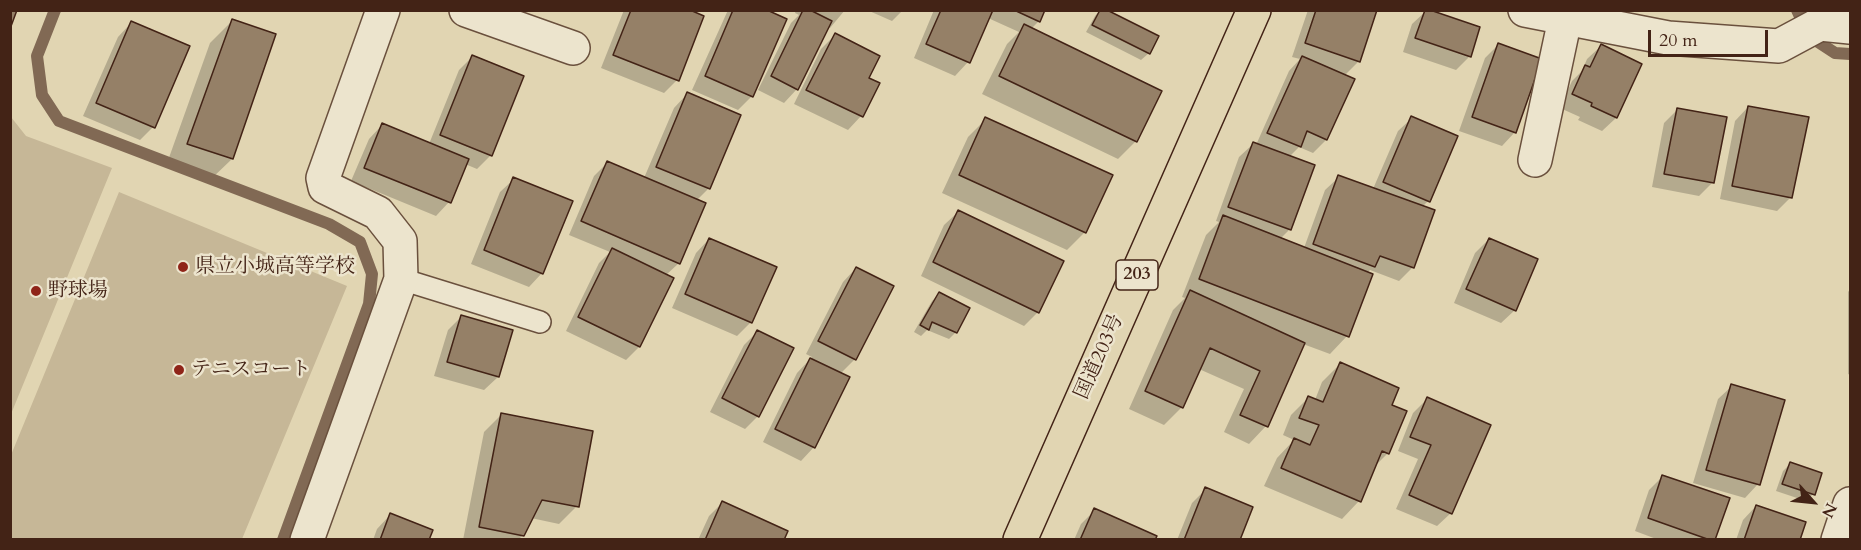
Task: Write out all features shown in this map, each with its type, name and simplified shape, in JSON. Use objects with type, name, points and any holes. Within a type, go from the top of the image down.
[{"type":"highway","name":"国道203号","points":[[1020,540],[1254,10]]},
{"type":"street","points":[[307,540],[400,279],[400,241],[378,213],[326,187],[323,178],[383,10]]},
{"type":"street","points":[[466,10],[573,48]]},
{"type":"street","points":[[1526,10],[1668,38],[1779,46],[1835,26]]},
{"type":"street","points":[[1535,160],[1565,19]]},
{"type":"street","points":[[1838,540],[1851,504]]},
{"type":"lane","points":[[400,279],[540,322]]},
{"type":"shaded area","name":"野球場","points":[[11,117],[26,136],[112,168],[11,414]]},
{"type":"shaded area","name":"テニスコート","points":[[119,192],[347,286],[242,539],[11,539],[11,455]]},
{"type":"building","points":[[10,10],[17,10],[10,29]]},
{"type":"building","points":[[631,10],[690,10],[704,16],[679,81],[613,55]]},
{"type":"building","points":[[733,10],[767,10],[787,19],[753,97],[705,76]]},
{"type":"building","points":[[803,10],[810,10],[832,21],[798,90],[771,76]]},
{"type":"building","points":[[941,10],[993,10],[970,63],[926,44]]},
{"type":"building","points":[[1014,10],[1045,10],[1040,22]]},
{"type":"building","points":[[1100,10],[1107,10],[1159,36],[1150,54],[1092,25]]},
{"type":"building","points":[[1316,10],[1377,10],[1360,62],[1305,43]]},
{"type":"building","points":[[1425,10],[1480,27],[1471,57],[1415,38]]},
{"type":"building","points":[[232,19],[276,34],[233,159],[187,144]]},
{"type":"building","points":[[131,21],[190,46],[155,128],[96,103]]},
{"type":"building","points":[[1024,24],[1162,91],[1137,142],[999,76]]},
{"type":"building","points":[[835,33],[880,56],[869,78],[880,83],[863,117],[806,90]]},
{"type":"building","points":[[1498,43],[1542,59],[1516,133],[1472,117]]},
{"type":"building","points":[[1601,44],[1642,64],[1617,118],[1572,94],[1585,65],[1590,67]]},
{"type":"building","points":[[472,55],[524,76],[492,156],[440,135]]},
{"type":"building","points":[[1302,56],[1355,79],[1327,140],[1307,131],[1301,147],[1267,133]]},
{"type":"building","points":[[687,92],[741,115],[710,189],[656,167]]},
{"type":"building","points":[[1748,106],[1809,117],[1792,198],[1732,186]]},
{"type":"building","points":[[1677,108],[1727,117],[1714,183],[1664,174]]},
{"type":"building","points":[[1411,116],[1458,136],[1430,202],[1383,182]]},
{"type":"building","points":[[985,117],[1113,175],[1086,233],[959,175]]},
{"type":"building","points":[[382,123],[469,159],[451,203],[364,168]]},
{"type":"building","points":[[1253,142],[1315,165],[1291,230],[1228,207]]},
{"type":"building","points":[[607,161],[706,203],[680,264],[581,221]]},
{"type":"building","points":[[1338,175],[1435,210],[1414,268],[1380,256],[1375,267],[1313,244]]},
{"type":"building","points":[[513,177],[573,201],[543,274],[484,250]]},
{"type":"building","points":[[958,210],[1064,261],[1039,313],[933,262]]},
{"type":"building","points":[[1223,215],[1373,274],[1349,337],[1199,279]]},
{"type":"building","points":[[709,238],[777,267],[752,323],[685,294]]},
{"type":"building","points":[[1489,238],[1538,259],[1516,311],[1466,289]]},
{"type":"building","points":[[612,248],[674,278],[640,347],[578,317]]},
{"type":"building","points":[[856,267],[894,286],[856,360],[818,341]]},
{"type":"building","points":[[1190,290],[1305,343],[1268,427],[1240,415],[1260,371],[1210,348],[1183,408],[1145,391]]},
{"type":"building","points":[[939,292],[970,308],[957,333],[932,322],[929,330],[920,325]]},
{"type":"building","points":[[461,315],[513,330],[499,377],[447,362]]},
{"type":"building","points":[[757,330],[794,348],[759,417],[722,398]]},
{"type":"building","points":[[810,358],[850,377],[815,448],[775,429]]},
{"type":"building","points":[[1340,362],[1399,388],[1392,405],[1407,411],[1389,454],[1382,451],[1361,502],[1281,468],[1294,438],[1310,445],[1319,425],[1299,418],[1308,396],[1323,402]]},
{"type":"building","points":[[1731,384],[1785,400],[1760,485],[1706,470]]},
{"type":"building","points":[[1427,397],[1491,425],[1452,514],[1409,495],[1431,445],[1410,437]]},
{"type":"building","points":[[501,413],[593,431],[579,507],[542,500],[524,536],[479,527]]},
{"type":"building","points":[[1790,462],[1822,473],[1815,495],[1782,484]]},
{"type":"building","points":[[1662,475],[1730,498],[1715,540],[1648,518]]},
{"type":"building","points":[[1205,487],[1253,507],[1240,540],[1184,540]]},
{"type":"building","points":[[722,501],[788,531],[784,540],[705,540]]},
{"type":"building","points":[[1756,505],[1806,522],[1800,540],[1744,540]]},
{"type":"building","points":[[1094,508],[1157,536],[1155,540],[1080,540]]},
{"type":"building","points":[[390,513],[433,530],[429,540],[380,540]]},
{"type":"waterway","points":[[55,10],[37,56],[42,95],[59,121],[329,224],[360,242],[372,274],[369,304],[283,540]]},
{"type":"waterway","points":[[1797,10],[1809,36],[1835,53],[1850,54]]},
{"type":"place","name":"県立小城高等学校","points":[[183,267]]},
{"type":"place","name":"野球場","points":[[36,291]]},
{"type":"place","name":"テニスコート","points":[[179,370]]}]
